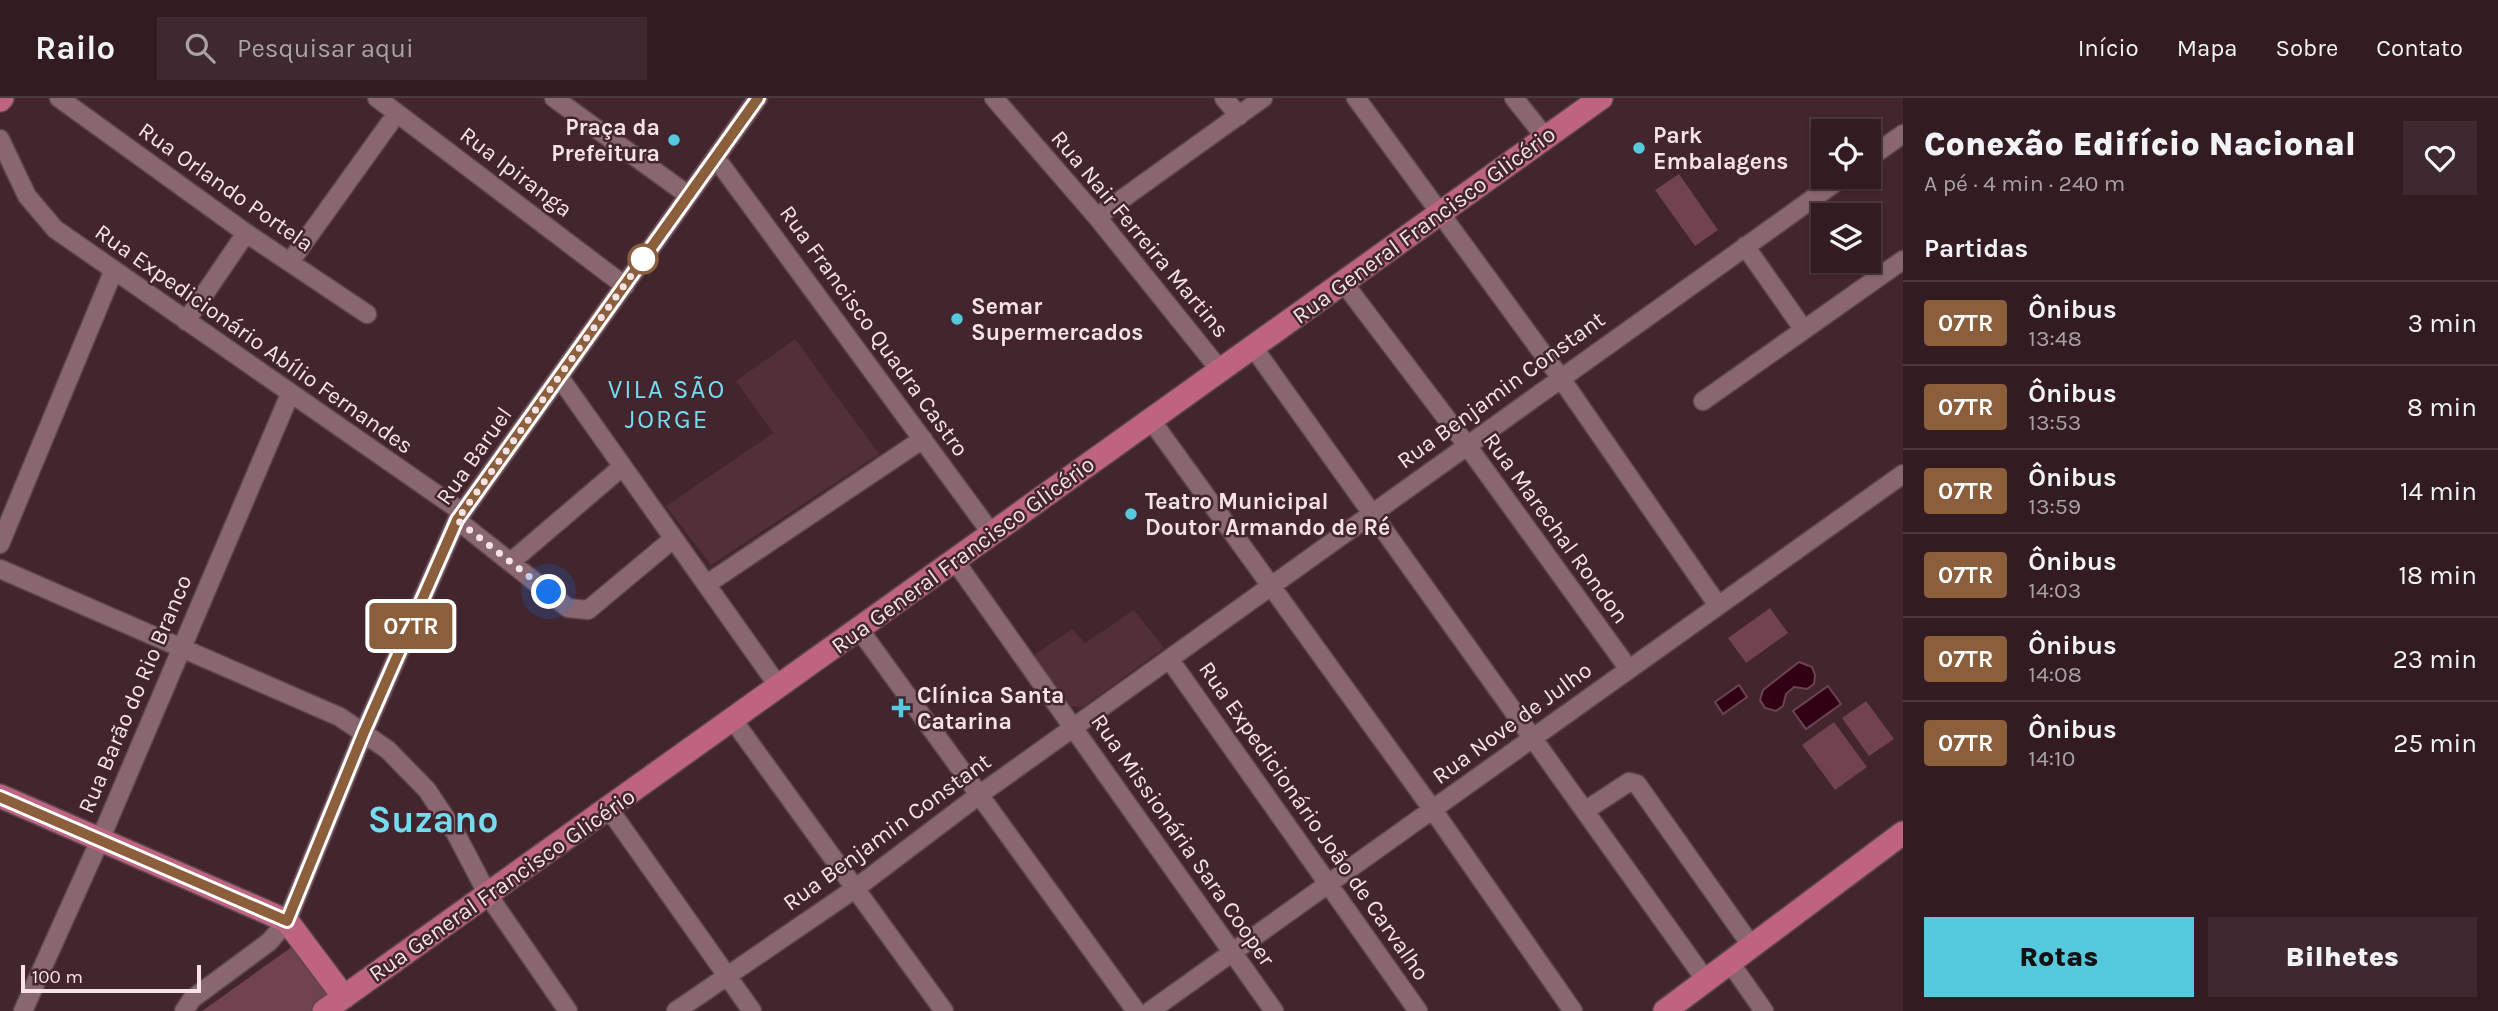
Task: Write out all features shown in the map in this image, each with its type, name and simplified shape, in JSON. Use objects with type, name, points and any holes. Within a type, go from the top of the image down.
[{"type":"main road","name":"Rua General Francisco Glicério","points":[[324,1011],[1599,99]]},
{"type":"main road","points":[[0,796],[287,921],[344,997]]},
{"type":"main road","points":[[1665,1011],[1753,948],[1903,833]]},
{"type":"street","name":"Rua Orlando Portela","points":[[59,98],[246,233],[367,314]]},
{"type":"street","name":"Rua Ipiranga","points":[[377,98],[625,286]]},
{"type":"street","points":[[554,98],[688,195]]},
{"type":"street","name":"Rua Baruel","points":[[287,921],[364,732],[460,516],[758,98]]},
{"type":"street","name":"Rua Nair Ferreira Martins","points":[[994,98],[1097,217],[1220,370]]},
{"type":"street","points":[[1224,98],[1238,116]]},
{"type":"street","points":[[1097,217],[1263,98]]},
{"type":"street","points":[[1356,98],[1560,377],[1717,604]]},
{"type":"street","points":[[1514,98],[1546,138]]},
{"type":"street","points":[[290,262],[397,113]]},
{"type":"street","points":[[1881,150],[1903,134]]},
{"type":"street","name":"Rua Expedicionário Abílio Fernandes","points":[[0,139],[27,196]]},
{"type":"street","name":"Rua Francisco Quadra Castro","points":[[714,159],[992,534]]},
{"type":"street","name":"Rua Expedicionário Abílio Fernandes","points":[[0,170],[55,229],[460,516],[568,608],[587,610],[673,539]]},
{"type":"street","name":"Rua Benjamin Constant","points":[[676,1011],[856,888],[979,795],[1273,586],[1466,444],[1826,189]]},
{"type":"street","points":[[186,321],[246,233]]},
{"type":"street","points":[[1745,246],[1804,330]]},
{"type":"street","points":[[1703,401],[1903,260]]},
{"type":"street","points":[[0,544],[113,272]]},
{"type":"street","name":"Rua Marechal Rondon","points":[[1343,282],[1466,444],[1628,668]]},
{"type":"street","points":[[1253,347],[1707,982]]},
{"type":"street","points":[[560,378],[779,687]]},
{"type":"street","name":"Rua Barão do Rio Branco","points":[[23,1011],[100,840],[290,394]]},
{"type":"street","points":[[1151,420],[1433,810],[1573,1011]]},
{"type":"street","points":[[707,584],[923,439]]},
{"type":"street","points":[[512,561],[622,467]]},
{"type":"street","name":"Rua Nove de Julho","points":[[1150,1011],[1717,604],[1903,474]]},
{"type":"street","name":"Rua Missionária Sara Cooper","points":[[955,561],[1274,1011]]},
{"type":"street","points":[[0,569],[340,717],[364,732],[408,770],[439,806],[488,895],[568,1011]]},
{"type":"street","points":[[859,629],[1136,1011]]},
{"type":"street","name":"Rua Expedicionário João de Carvalho","points":[[1170,660],[1419,1011]]},
{"type":"street","points":[[733,720],[944,1011]]},
{"type":"street","points":[[1586,810],[1629,782],[1637,783],[1753,948]]},
{"type":"street","points":[[609,809],[752,1011]]},
{"type":"street","points":[[184,1011],[192,999],[269,942],[287,921]]},
{"type":"street","points":[[1731,964],[1764,1011]]},
{"type":"shaded area","points":[[1679,174],[1718,230],[1695,246],[1655,190]]},
{"type":"shaded area","points":[[795,339],[879,454],[711,565],[666,506],[773,433],[736,381]]},
{"type":"shaded area","points":[[1770,608],[1788,633],[1746,663],[1728,638]]},
{"type":"shaded area","points":[[1134,610],[1164,648],[1083,707],[1069,706],[1034,655],[1072,629],[1085,643]]},
{"type":"shaded area","points":[[1799,662],[1812,667],[1814,684],[1807,689],[1794,687],[1786,694],[1783,706],[1776,711],[1765,708],[1760,700],[1763,690]]},
{"type":"shaded area","points":[[1739,685],[1747,697],[1723,714],[1715,702]]},
{"type":"shaded area","points":[[1828,686],[1841,704],[1806,729],[1793,711]]},
{"type":"shaded area","points":[[1866,701],[1894,739],[1869,756],[1842,718]]},
{"type":"shaded area","points":[[1834,722],[1867,767],[1835,790],[1802,745]]},
{"type":"shaded area","points":[[293,946],[328,997],[313,1011],[202,1011]]},
{"type":"bus line","name":"07TR","points":[[0,797],[287,921],[364,732],[457,520],[758,98]]},
{"type":"place","name":"Praça da Prefeitura","points":[[674,140]]},
{"type":"place","name":"Park Embalagens","points":[[1639,148]]},
{"type":"place","name":"Semar Supermercados","points":[[957,319]]},
{"type":"place","name":"Teatro Municipal Doutor Armando de Ré","points":[[1131,514]]},
{"type":"place","name":"Clínica Santa Catarina","points":[[901,708]]},
{"type":"district","name":"VILA SÃO JORGE","points":[[667,404]]},
{"type":"district","name":"Suzano","points":[[433,819]]},
{"type":"route","points":[[549,592],[457,520],[643,259]]}]
